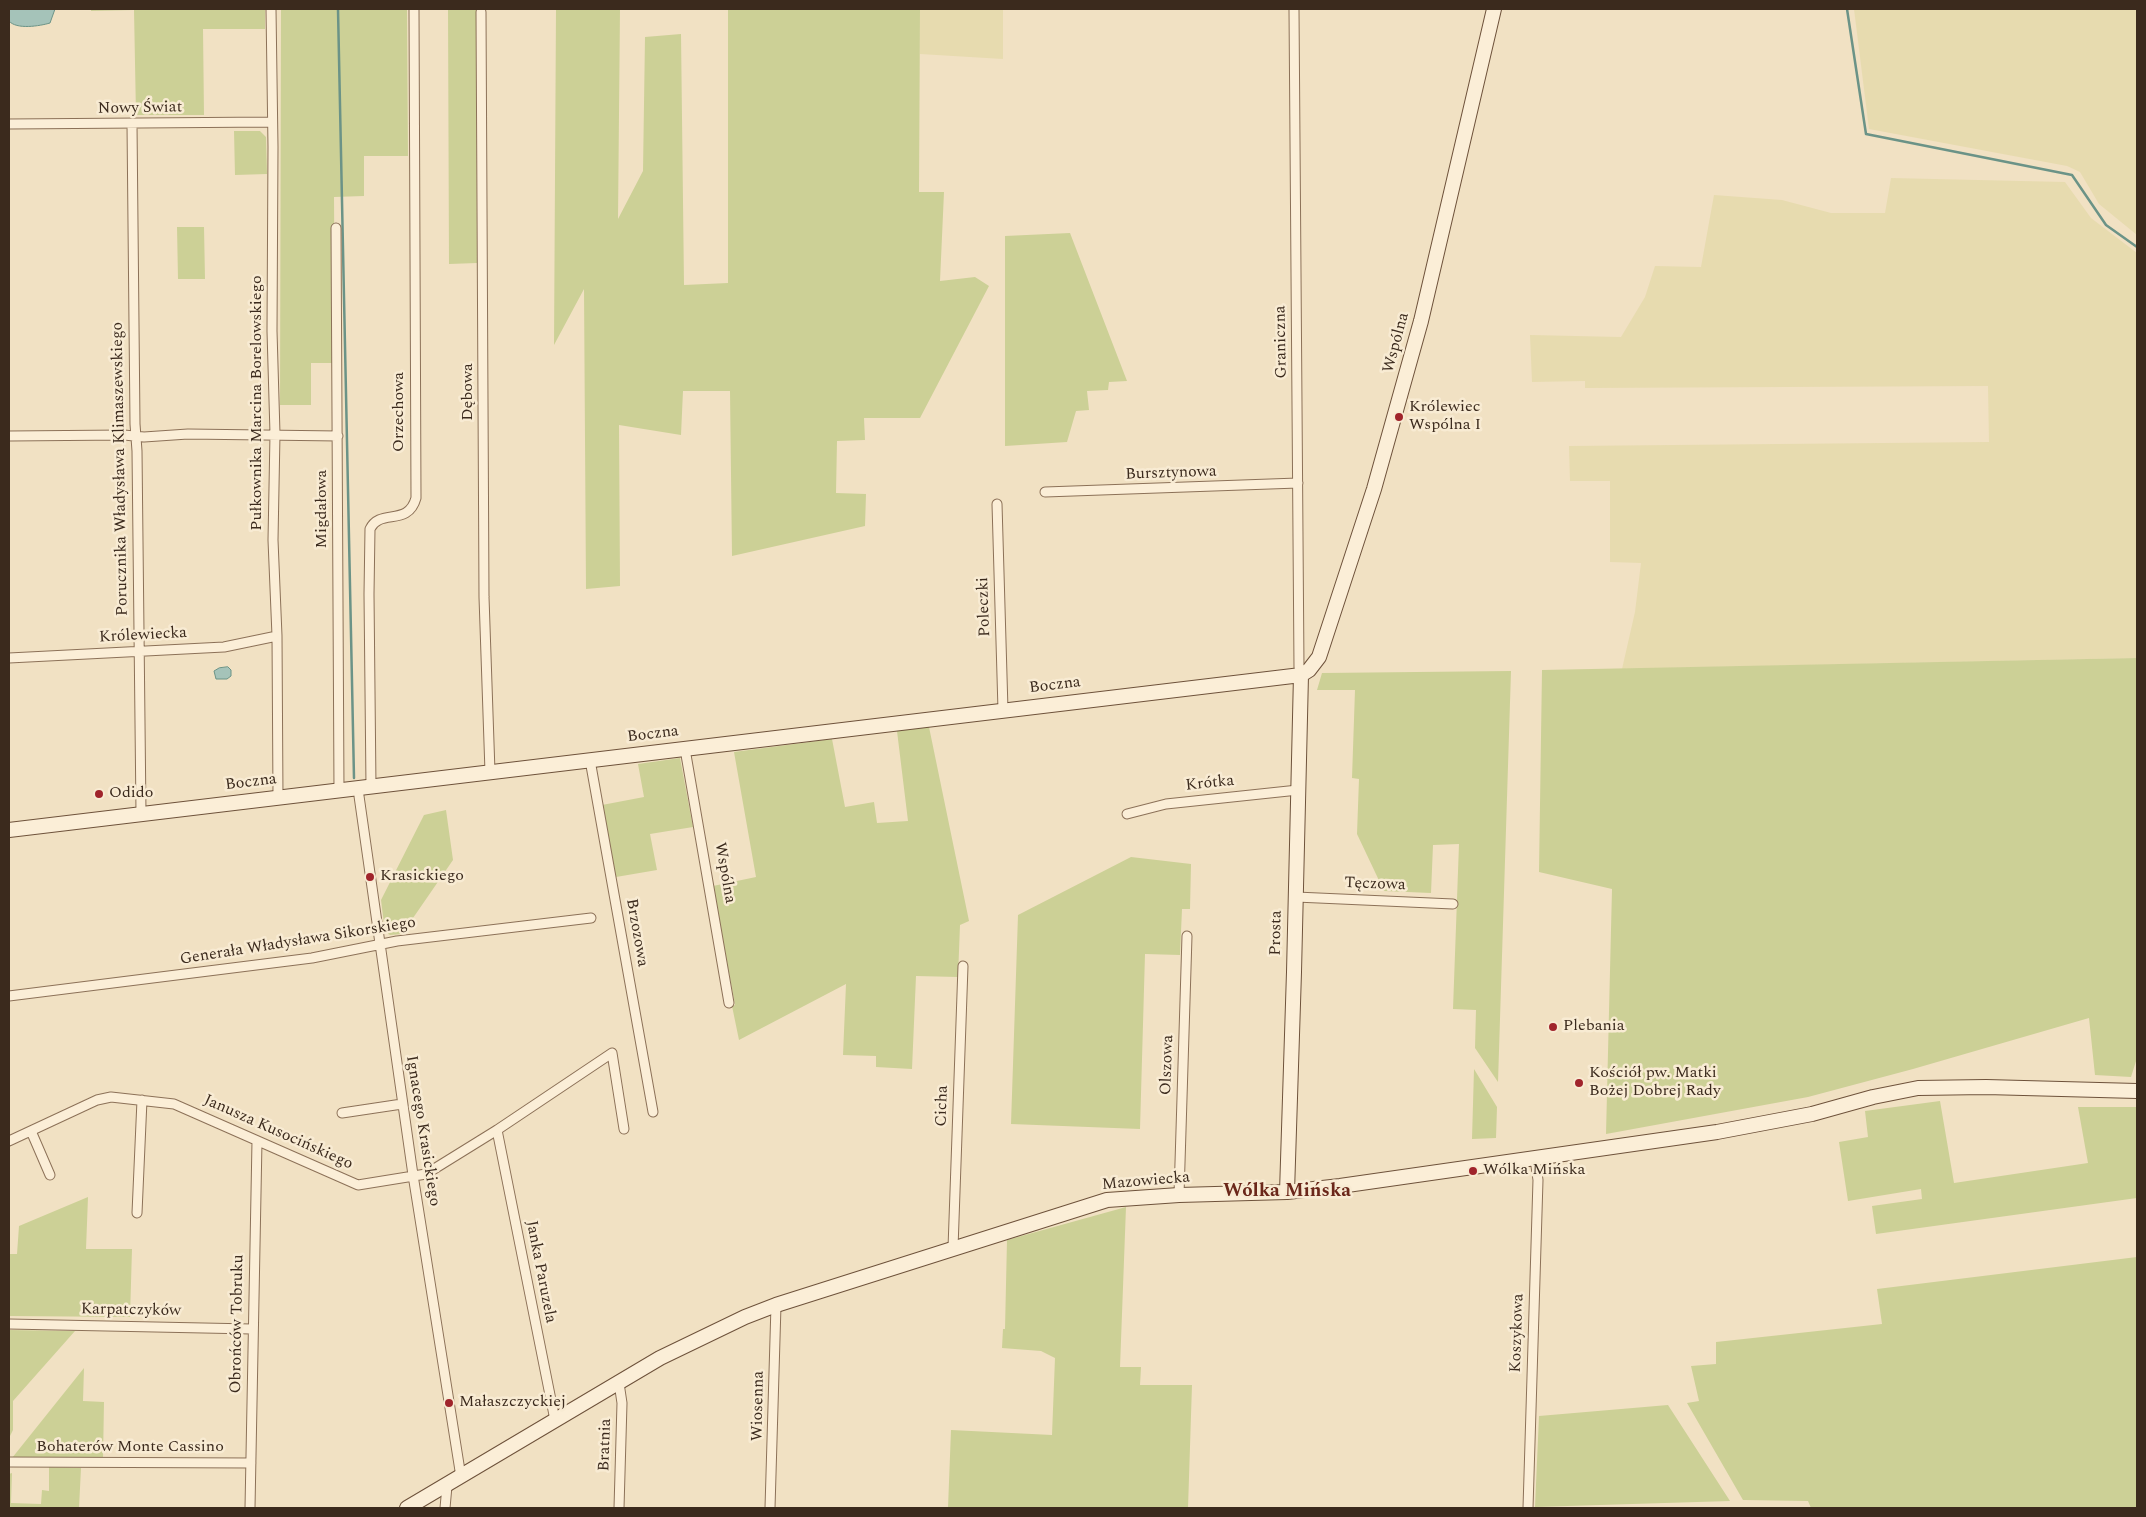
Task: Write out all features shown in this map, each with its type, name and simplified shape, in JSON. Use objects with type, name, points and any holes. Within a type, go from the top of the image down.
[{"type":"street","name":"Pułkownika Marcina Borelowskiego","points":[[271,9],[273,147],[272,331],[275,434],[274,540],[277,636],[278,798]]},
{"type":"street","name":"Orzechowa","points":[[364,788],[370,529],[379,520],[411,511],[416,498],[414,9]]},
{"type":"street","name":"Graniczna","points":[[1294,9],[1298,667],[1301,675]]},
{"type":"street","name":"Wspólna","points":[[1301,675],[1309,670],[1319,657],[1374,489],[1421,321],[1494,9]]},
{"type":"street","name":"Dębowa","points":[[481,12],[484,597],[490,772]]},
{"type":"street","name":"Nowy Świat","points":[[9,124],[272,122]]},
{"type":"street","name":"Porucznika Władysława Klimaszewskiego","points":[[132,124],[141,813]]},
{"type":"street","name":"Migdałowa","points":[[336,228],[339,791]]},
{"type":"street","points":[[9,436],[124,435],[136,437],[188,434],[275,434],[338,436]]},
{"type":"street","name":"Bursztynowa","points":[[1045,492],[1298,484]]},
{"type":"street","name":"Poleczki","points":[[997,504],[1003,710]]},
{"type":"street","name":"Królewiecka","points":[[9,658],[224,648],[277,636]]},
{"type":"street","name":"Boczna","points":[[9,830],[1301,675]]},
{"type":"street","name":"Prosta","points":[[1287,1192],[1301,675]]},
{"type":"street","name":"Wspólna","points":[[685,749],[729,1003]]},
{"type":"street","name":"Brzozowa","points":[[590,760],[653,1112]]},
{"type":"street","name":"Ignacego Krasickiego","points":[[364,788],[380,944],[402,1104],[461,1477]]},
{"type":"street","name":"Krótka","points":[[1127,814],[1166,804],[1298,790]]},
{"type":"street","name":"Tęczowa","points":[[1296,898],[1454,904]]},
{"type":"street","name":"Generała Władysława Sikorskiego","points":[[9,996],[312,958],[380,944],[591,918]]},
{"type":"street","name":"Olszowa","points":[[1180,1195],[1187,936]]},
{"type":"street","name":"Cicha","points":[[953,1248],[963,966]]},
{"type":"street","name":"Janusza Kusocińskiego","points":[[9,1141],[97,1100],[110,1098],[174,1104],[310,1162],[358,1185],[413,1174],[426,1174],[497,1130],[612,1053],[624,1129]]},
{"type":"street","name":"Mazowiecka","points":[[407,1508],[660,1358],[745,1317],[776,1305],[1107,1200],[1180,1195],[1287,1192],[1535,1159],[1766,1124],[1812,1114],[1873,1097],[1918,1088],[1979,1086],[2137,1091]]},
{"type":"street","points":[[137,1213],[142,1100]]},
{"type":"street","points":[[342,1113],[402,1104]]},
{"type":"street","name":"Janka Paruzela","points":[[497,1130],[555,1420]]},
{"type":"street","points":[[31,1131],[50,1175]]},
{"type":"street","name":"Obrońców Tobruku","points":[[250,1508],[257,1141]]},
{"type":"street","name":"Koszykowa","points":[[1528,1508],[1538,1180],[1535,1159]]},
{"type":"street","name":"Wiosenna","points":[[770,1508],[776,1305]]},
{"type":"street","name":"Karpatczyków","points":[[9,1324],[252,1329]]},
{"type":"street","name":"Bratnia","points":[[618,1508],[622,1403],[619,1383]]},
{"type":"street","name":"Bohaterów Monte Cassino","points":[[9,1462],[251,1463]]},
{"type":"street","points":[[445,1508],[447,1486]]},
{"type":"shaded area","points":[[920,9],[1003,9],[1003,59],[920,54]]},
{"type":"shaded area","points":[[1854,9],[2137,9],[2137,235],[2099,204],[2080,172],[2067,166],[1869,129]]},
{"type":"shaded area","points":[[1891,178],[2065,182],[2091,218],[2137,253],[2137,658],[1622,669],[1635,612],[1641,563],[1610,562],[1610,481],[1570,481],[1569,446],[1989,442],[1988,386],[1585,388],[1585,381],[1532,382],[1530,335],[1621,337],[1645,297],[1655,266],[1701,267],[1714,195],[1782,200],[1831,213],[1885,213]]},
{"type":"green space","points":[[91,9],[265,9],[265,29],[203,29],[204,115],[136,115],[134,10],[91,11]]},
{"type":"green space","points":[[281,9],[407,9],[408,156],[364,156],[364,196],[334,197],[335,363],[311,363],[311,405],[280,405]]},
{"type":"green space","points":[[448,9],[476,9],[477,263],[449,264]]},
{"type":"green space","points":[[556,9],[620,9],[618,219],[643,171],[645,37],[681,34],[684,285],[728,283],[728,9],[920,9],[919,192],[944,192],[940,281],[975,277],[989,286],[920,418],[864,418],[865,440],[837,441],[836,493],[866,494],[865,526],[732,556],[730,391],[683,391],[681,435],[619,425],[620,586],[586,589],[584,289],[554,345]]},
{"type":"green space","points":[[234,131],[260,131],[266,137],[267,174],[235,175]]},
{"type":"green space","points":[[177,227],[204,227],[205,279],[178,279]]},
{"type":"green space","points":[[1070,233],[1127,381],[1109,382],[1108,390],[1087,391],[1089,410],[1076,411],[1067,442],[1005,446],[1005,236]]},
{"type":"green space","points":[[2137,658],[2137,1058],[2131,1077],[2095,1075],[2089,1018],[1808,1097],[1606,1134],[1612,889],[1539,872],[1542,670]]},
{"type":"green space","points":[[1511,671],[1498,1082],[1475,1048],[1476,1010],[1453,1009],[1459,844],[1433,845],[1431,893],[1384,891],[1357,834],[1359,779],[1352,778],[1355,690],[1317,690],[1322,673]]},
{"type":"green space","points":[[929,727],[969,921],[960,925],[958,977],[916,976],[912,1069],[876,1067],[876,1056],[843,1055],[846,984],[739,1040],[732,1006],[735,1005],[713,886],[756,877],[734,752],[832,739],[845,807],[874,802],[877,823],[908,821],[897,731]]},
{"type":"green space","points":[[680,758],[693,827],[650,834],[657,870],[616,877],[602,805],[644,797],[638,764]]},
{"type":"green space","points":[[446,810],[453,860],[402,934],[390,935],[385,932],[381,900],[424,815]]},
{"type":"green space","points":[[1131,857],[1191,864],[1190,909],[1182,909],[1180,955],[1145,954],[1140,1129],[1011,1124],[1018,915]]},
{"type":"green space","points":[[1474,1069],[1497,1107],[1496,1138],[1472,1139]]},
{"type":"green space","points":[[1940,1101],[1954,1183],[2088,1163],[2078,1107],[2137,1107],[2137,1198],[1876,1234],[1872,1206],[1922,1199],[1921,1189],[1848,1201],[1839,1142],[1868,1137],[1865,1111]]},
{"type":"green space","points":[[88,1197],[86,1249],[132,1249],[130,1317],[9,1316],[9,1254],[17,1254],[19,1226]]},
{"type":"green space","points":[[1126,1207],[1120,1367],[1141,1367],[1140,1385],[1192,1385],[1188,1508],[948,1508],[951,1430],[1052,1435],[1055,1358],[1041,1351],[1002,1348],[1003,1329],[1005,1329],[1007,1240]]},
{"type":"green space","points":[[2137,1257],[2137,1508],[1811,1508],[1808,1501],[1743,1500],[1687,1403],[1699,1401],[1691,1366],[1716,1364],[1716,1342],[1882,1324],[1877,1289]]},
{"type":"green space","points":[[9,1330],[75,1331],[13,1401],[13,1430],[9,1438]]},
{"type":"green space","points":[[84,1368],[83,1401],[104,1402],[103,1459],[12,1458]]},
{"type":"green space","points":[[1668,1405],[1730,1501],[1535,1507],[1539,1416]]},
{"type":"green space","points":[[49,1467],[81,1468],[79,1508],[9,1508],[9,1474],[12,1473],[11,1503],[41,1504],[42,1490],[49,1491]]},
{"type":"water","points":[[9,9],[55,9],[50,23],[28,27],[12,24],[9,21]]},
{"type":"water","points":[[228,667],[231,670],[231,676],[227,679],[216,679],[214,671],[219,668]]},
{"type":"waterway","points":[[338,9],[354,778]]},
{"type":"waterway","points":[[1847,9],[1866,134],[2072,175],[2106,225],[2137,247]]},
{"type":"place","name":"Królewiec Wspólna I","points":[[1399,417]]},
{"type":"place","name":"Odido","points":[[99,794]]},
{"type":"place","name":"Krasickiego","points":[[370,877]]},
{"type":"place","name":"Plebania","points":[[1553,1027]]},
{"type":"place","name":"Kościół pw. Matki Bożej Dobrej Rady","points":[[1579,1083]]},
{"type":"place","name":"Wólka Mińska","points":[[1473,1171]]},
{"type":"place","name":"Małaszczyckiej","points":[[449,1403]]},
{"type":"district","name":"Wólka Mińska","points":[[1287,1192]]}]
